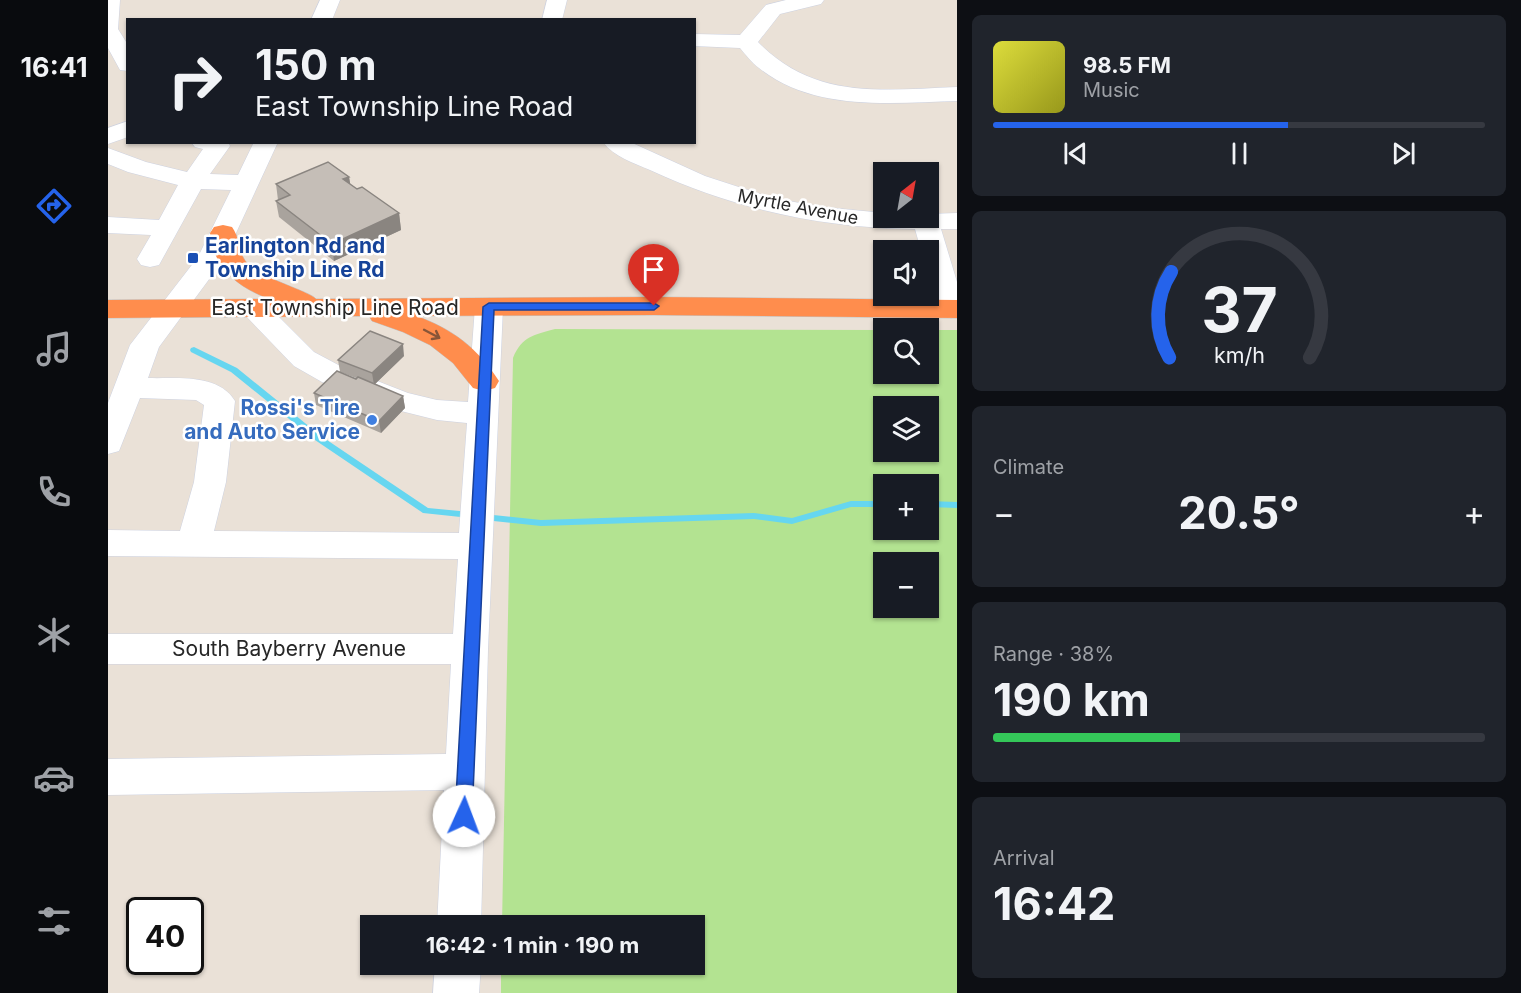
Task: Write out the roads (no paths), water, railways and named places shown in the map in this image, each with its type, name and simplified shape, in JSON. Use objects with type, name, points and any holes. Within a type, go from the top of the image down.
[{"type":"highway","points":[[223,233],[225,250],[233,265],[248,277],[291,298],[328,308]]},
{"type":"highway","name":"East Township Line Road","points":[[108,309],[489,307],[954,309]]},
{"type":"highway","points":[[358,308],[414,325],[447,342],[469,359],[484,381]]},
{"type":"street","points":[[110,0],[108,29],[126,61]]},
{"type":"street","points":[[322,18],[330,0]]},
{"type":"street","points":[[552,18],[557,0]]},
{"type":"street","points":[[746,42],[773,9],[814,0]]},
{"type":"street","points":[[696,40],[746,42],[760,59],[779,74],[808,86],[840,94],[876,96],[957,94]]},
{"type":"street","points":[[108,137],[126,129]]},
{"type":"street","points":[[150,259],[194,181],[218,146],[210,144]]},
{"type":"street","points":[[108,443],[145,345],[205,268],[265,144]]},
{"type":"street","name":"Myrtle Avenue","points":[[617,144],[680,175],[744,199],[843,217],[873,219]]},
{"type":"street","points":[[108,155],[138,166],[194,181],[247,183]]},
{"type":"street","name":"Myrtle Avenue","points":[[939,222],[957,221]]},
{"type":"street","points":[[108,225],[168,228]]},
{"type":"street","points":[[928,228],[954,309]]},
{"type":"street","points":[[459,915],[470,649],[489,307]]},
{"type":"street","points":[[254,308],[304,359],[333,375],[400,401],[437,411],[483,414]]},
{"type":"street","points":[[129,387],[203,390],[220,401],[210,482],[194,543]]},
{"type":"street","points":[[108,543],[194,543],[477,524]]},
{"type":"street","name":"South Bayberry Avenue","points":[[108,649],[470,649]]},
{"type":"street","points":[[108,777],[465,772]]},
{"type":"street","points":[[456,993],[457,975]]},
{"type":"waterway","points":[[194,350],[234,370],[318,438],[426,511],[470,515]]},
{"type":"waterway","points":[[484,517],[541,523],[754,516],[792,521],[851,504],[873,504]]},
{"type":"waterway","points":[[939,504],[957,505]]},
{"type":"place","name":"Earlington Rd and Township Line Rd","points":[[193,258]]},
{"type":"place","name":"Rossi's Tire and Auto Service","points":[[372,420]]}]
